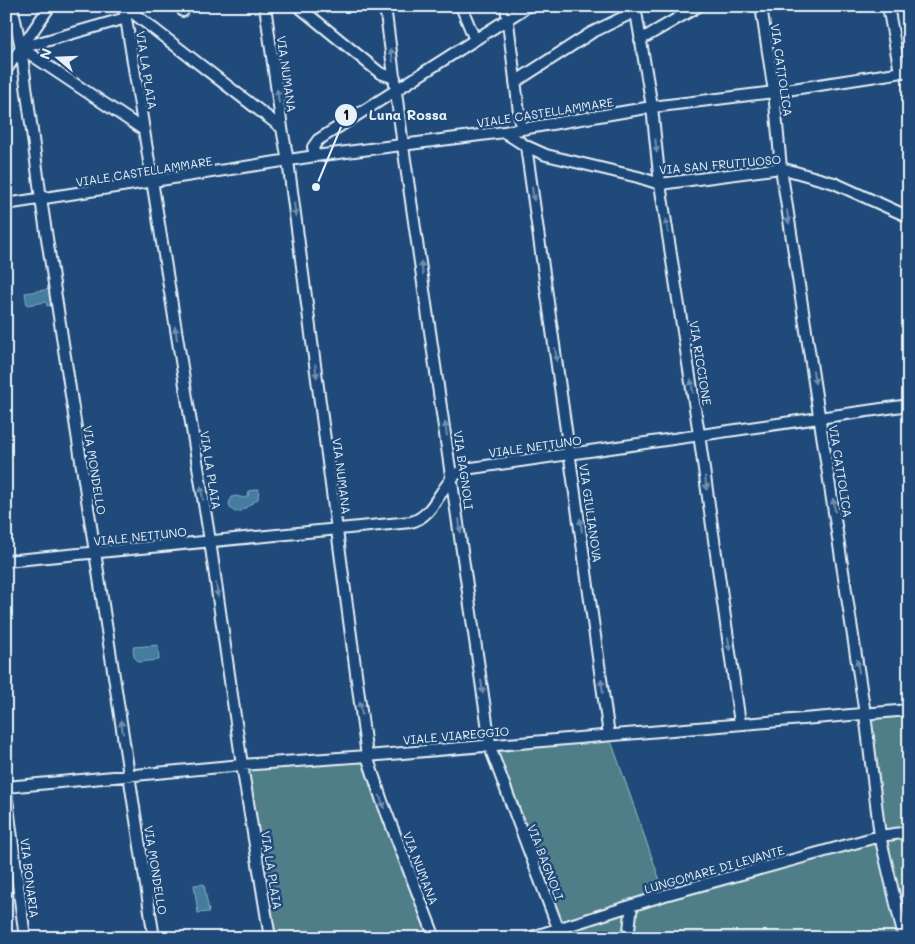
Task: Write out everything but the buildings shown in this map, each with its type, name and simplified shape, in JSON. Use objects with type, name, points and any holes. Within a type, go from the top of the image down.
[{"type":"street","name":"VIA MONDELLO","points":[[12,6],[21,48],[41,199],[154,938]]},
{"type":"street","points":[[6,70],[50,6]]},
{"type":"street","name":"VIA NUMANA","points":[[265,6],[288,162],[367,756],[382,801],[435,938]]},
{"type":"street","points":[[298,6],[380,73],[395,78]]},
{"type":"street","name":"VIA BAGNOLI","points":[[385,6],[403,146],[453,477],[490,745],[558,928]]},
{"type":"street","points":[[461,6],[475,40]]},
{"type":"street","points":[[506,6],[521,129]]},
{"type":"street","points":[[315,156],[314,145],[318,140],[528,6]]},
{"type":"street","points":[[640,40],[699,6]]},
{"type":"street","name":"VIA CATTOLICA","points":[[761,6],[774,92],[781,168],[865,714],[880,836],[904,938]]},
{"type":"street","points":[[886,8],[905,72]]},
{"type":"street","points":[[21,48],[125,9],[282,128]]},
{"type":"street","name":"VIA LA PLAIA","points":[[125,9],[210,541],[242,765],[270,938]]},
{"type":"street","points":[[515,82],[591,33],[636,9]]},
{"type":"street","name":"VIA RICCIONE","points":[[636,9],[652,107],[660,184],[699,434],[740,723]]},
{"type":"street","points":[[21,48],[144,130]]},
{"type":"street","name":"VIALE CASTELLAMMARE","points":[[6,204],[288,162],[315,156],[504,132],[652,107],[774,92],[905,72]]},
{"type":"street","name":"VIA SAN FRUTTUOSO","points":[[504,132],[526,146],[553,157],[660,184],[781,168],[834,183],[909,216]]},
{"type":"street","name":"VIA GIULIANOVA","points":[[526,146],[571,454],[609,735]]},
{"type":"street","name":"VIALE NETTUNO","points":[[6,561],[336,530],[416,520],[427,511],[453,477],[465,469],[909,405]]},
{"type":"street","name":"VIALE VIAREGGIO","points":[[6,787],[242,765],[909,710]]},
{"type":"street","name":"VIA BONARIA","points":[[6,792],[25,938]]},
{"type":"street","name":"LUNGOMARE DI LEVANTE","points":[[529,938],[632,905],[880,836],[909,832]]},
{"type":"street","points":[[628,938],[632,905]]},
{"type":"green space","points":[[909,710],[909,938],[904,938],[865,714]]},
{"type":"green space","points":[[609,735],[665,895],[880,836],[902,938],[530,938],[558,929],[490,745]]},
{"type":"green space","points":[[367,756],[435,938],[270,938],[242,765]]},
{"type":"water","points":[[50,289],[52,305],[47,306],[46,302],[27,305],[25,293]]},
{"type":"water","points":[[259,489],[258,499],[241,511],[235,512],[230,508],[229,503],[232,497],[244,498],[248,496],[249,491]]},
{"type":"water","points":[[158,645],[159,660],[139,662],[134,657],[133,647]]},
{"type":"water","points":[[204,884],[209,912],[198,913],[194,885]]},
{"type":"place","name":"Luna Rossa","points":[[316,187]]}]
